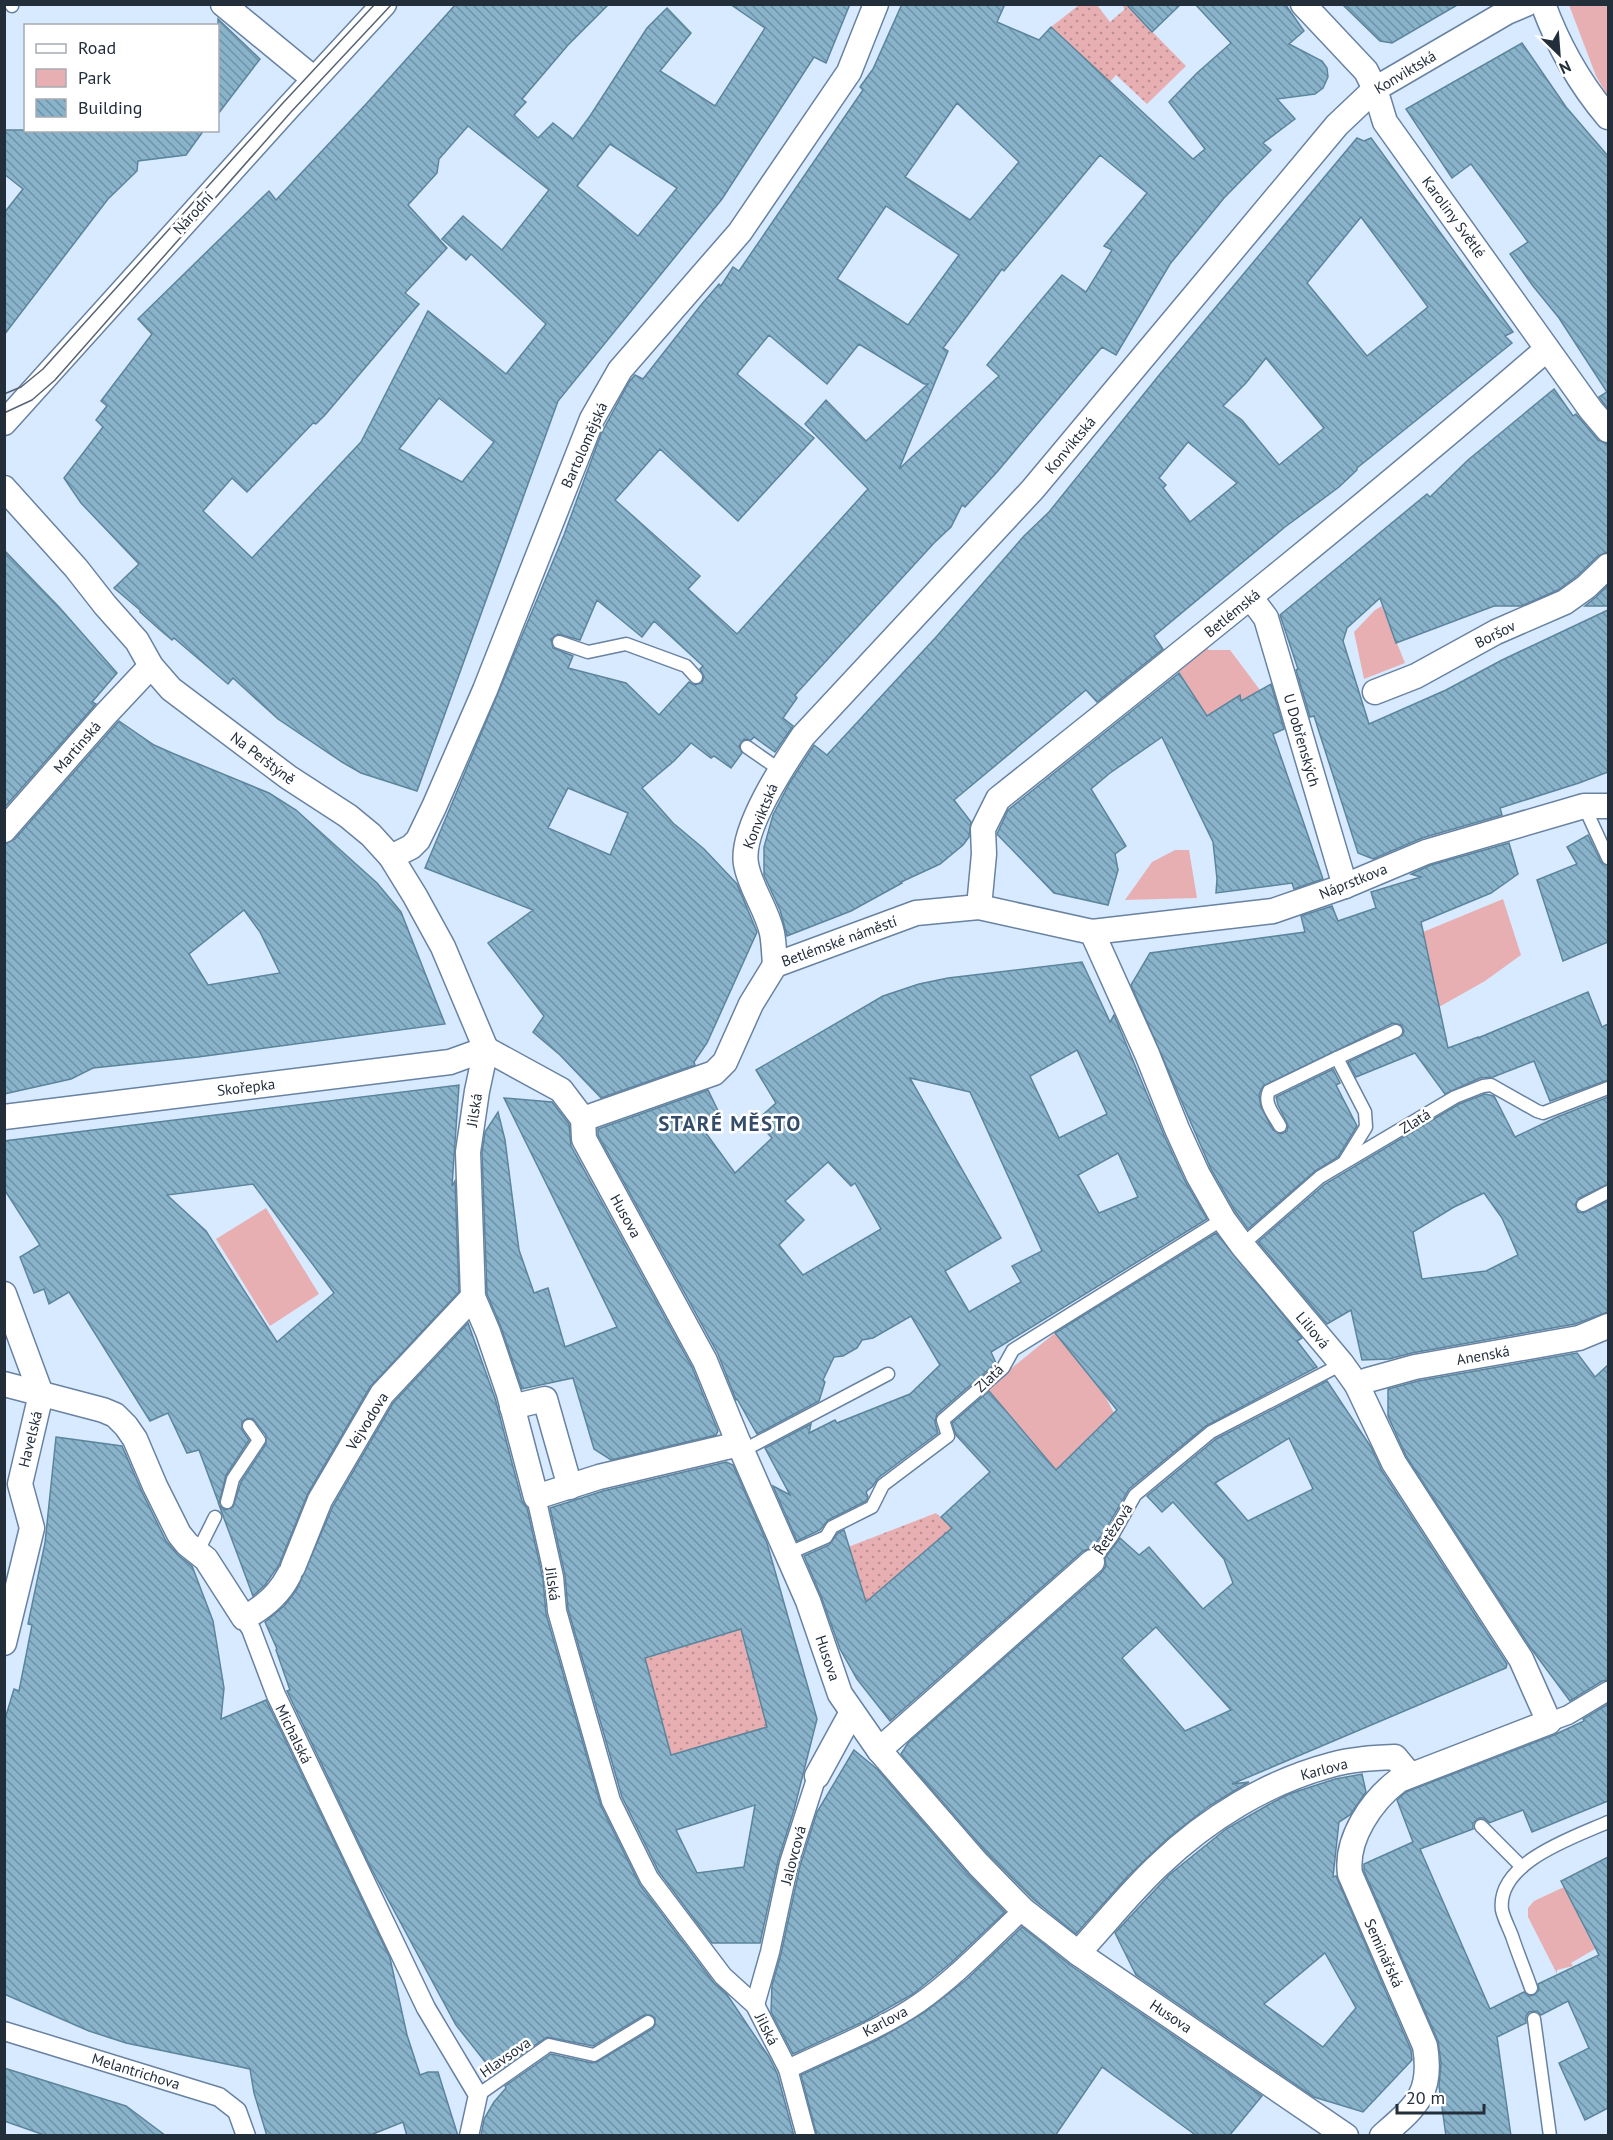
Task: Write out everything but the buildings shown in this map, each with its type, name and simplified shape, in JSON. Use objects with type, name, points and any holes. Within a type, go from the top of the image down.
[{"type":"street","points":[[223,4],[314,79]]},
{"type":"street","name":"Národní","points":[[4,423],[384,4]]},
{"type":"street","name":"Bartolomějská","points":[[391,857],[411,847],[418,840],[434,807],[485,690],[592,419],[620,370],[740,232],[849,72],[876,4]]},
{"type":"street","name":"Karoliny Světlé","points":[[1303,4],[1366,71],[1375,89],[1385,122],[1591,410],[1608,430]]},
{"type":"street","name":"Konviktská","points":[[775,964],[772,932],[746,866],[745,854],[760,809],[780,770],[803,736],[1034,489],[1337,125],[1375,89],[1507,12],[1526,4]]},
{"type":"street","points":[[1543,4],[1553,31],[1591,97],[1608,117]]},
{"type":"street","name":"Betlémská","points":[[979,907],[984,828],[998,799],[1251,598],[1411,467],[1547,349]]},
{"type":"street","name":"Na Perštýně","points":[[4,488],[76,568],[137,641],[151,666],[171,689],[288,777],[348,816],[371,835],[391,857],[443,947],[486,1049]]},
{"type":"street","name":"Boršov","points":[[1375,693],[1416,676],[1496,632],[1565,602],[1586,587],[1608,566]]},
{"type":"street","name":"U Dobřenských","points":[[1251,598],[1266,618],[1345,886]]},
{"type":"street","name":"Martinská","points":[[4,830],[105,714],[151,666]]},
{"type":"street","name":"Náprstkova","points":[[1092,932],[1273,911],[1345,886],[1426,852],[1584,806],[1608,806]]},
{"type":"street","name":"Betlémské náměstí","points":[[583,1119],[718,1071],[725,1062],[751,1005],[775,964],[916,913],[979,907],[1092,932]]},
{"type":"street","name":"Liliová","points":[[1092,932],[1198,1174],[1223,1219],[1357,1385],[1394,1463],[1521,1659],[1549,1722]]},
{"type":"street","name":"Skořepka","points":[[4,1117],[450,1062],[486,1049]]},
{"type":"street","name":"Husova","points":[[486,1049],[561,1090],[583,1119],[584,1139],[705,1361],[808,1601],[840,1694],[879,1750],[978,1864],[1023,1910],[1078,1953],[1346,2136]]},
{"type":"street","name":"Jilská","points":[[486,1049],[468,1152],[473,1297],[488,1332],[512,1407],[554,1577],[557,1611],[611,1801],[649,1878],[723,1976],[755,2005],[788,2069]]},
{"type":"street","points":[[4,1294],[41,1394]]},
{"type":"street","name":"Vejvodova","points":[[244,1618],[261,1609],[283,1586],[320,1500],[382,1394],[473,1297]]},
{"type":"street","name":"Anenská","points":[[1357,1385],[1415,1367],[1579,1338],[1608,1326]]},
{"type":"street","name":"Michalská","points":[[4,1384],[115,1415],[135,1439],[179,1534],[187,1544],[206,1559],[251,1629],[276,1695],[426,2008],[478,2095]]},
{"type":"street","name":"Havelská","points":[[4,1643],[32,1528],[12,1491],[41,1394]]},
{"type":"street","points":[[512,1407],[545,1399],[570,1486]]},
{"type":"street","points":[[536,1497],[666,1461],[741,1448]]},
{"type":"street","name":"Řetězová","points":[[879,1750],[1092,1562]]},
{"type":"street","points":[[1410,1775],[1457,1765],[1568,1715],[1608,1691]]},
{"type":"street","name":"Jalovcová","points":[[755,2005],[770,1952],[789,1863],[817,1776],[852,1712]]},
{"type":"street","name":"Karlova","points":[[1078,1953],[1158,1865],[1214,1819],[1266,1790],[1333,1764],[1369,1759],[1395,1757],[1410,1775]]},
{"type":"street","name":"Seminářská","points":[[1382,2136],[1405,2116],[1419,2098],[1427,2082],[1429,2067],[1425,2046],[1354,1885],[1348,1863],[1357,1832],[1381,1796],[1399,1780],[1410,1775]]},
{"type":"street","name":"Karlova","points":[[788,2069],[887,2022],[919,2003],[962,1968],[1023,1910]]},
{"type":"street","name":"Melantrichova","points":[[4,2031],[219,2097],[237,2111],[246,2136]]},
{"type":"street","points":[[788,2069],[806,2136]]},
{"type":"street","points":[[469,2136],[478,2095]]},
{"type":"lane","points":[[559,642],[588,652],[626,644],[686,666],[696,677]]},
{"type":"lane","points":[[747,747],[780,770]]},
{"type":"lane","points":[[1584,806],[1608,858]]},
{"type":"lane","points":[[1280,1126],[1268,1104],[1266,1097],[1269,1091],[1396,1031]]},
{"type":"lane","points":[[1337,1058],[1365,1112],[1367,1122],[1344,1162]]},
{"type":"lane","name":"Zlatá","points":[[1242,1245],[1320,1177],[1455,1097],[1491,1085],[1543,1113],[1608,1088]]},
{"type":"lane","points":[[1583,1205],[1608,1192]]},
{"type":"lane","name":"Zlatá","points":[[787,1554],[826,1537],[832,1527],[872,1507],[884,1485],[948,1436],[943,1420],[1003,1368],[1013,1350],[1223,1219]]},
{"type":"lane","name":"Řetězová","points":[[1092,1562],[1112,1536],[1135,1495],[1211,1432],[1342,1364]]},
{"type":"lane","points":[[741,1448],[888,1374]]},
{"type":"lane","points":[[228,1502],[233,1479],[259,1440],[249,1426]]},
{"type":"lane","points":[[198,1551],[215,1517]]},
{"type":"lane","points":[[1531,1988],[1502,1912],[1505,1890],[1522,1867],[1542,1852],[1608,1821]]},
{"type":"lane","points":[[1481,1826],[1522,1867]]},
{"type":"lane","points":[[1534,2019],[1550,2136]]},
{"type":"lane","name":"Hlavsova","points":[[478,2095],[549,2045],[594,2055],[648,2022]]},
{"type":"green space","points":[[1079,5],[1097,5],[1110,22],[1125,9],[1122,5],[1126,5],[1186,66],[1147,104],[1116,75],[1109,83],[1051,27]]},
{"type":"green space","points":[[1569,5],[1608,5],[1608,97],[1596,76]]},
{"type":"green space","points":[[1382,606],[1405,663],[1364,679],[1354,632],[1375,610]]},
{"type":"green space","points":[[1204,646],[1209,650],[1230,650],[1260,690],[1241,700],[1239,695],[1207,716],[1178,670]]},
{"type":"green space","points":[[1175,850],[1189,850],[1197,898],[1125,900],[1152,862]]},
{"type":"green space","points":[[1503,899],[1521,955],[1485,981],[1439,1007],[1423,932]]},
{"type":"green space","points":[[266,1208],[319,1294],[270,1326],[216,1239]]},
{"type":"green space","points":[[1055,1333],[1105,1396],[1114,1413],[1056,1470],[987,1388]]},
{"type":"green space","points":[[936,1513],[952,1528],[866,1602],[848,1547]]},
{"type":"green space","points":[[741,1629],[767,1727],[671,1755],[645,1658]]},
{"type":"green space","points":[[1564,1887],[1595,1949],[1571,1963],[1573,1966],[1557,1970],[1557,1974],[1528,1917],[1528,1908],[1534,1901]]},
{"type":"tram line","points":[[4,394],[21,387],[43,369],[375,4]]},
{"type":"tram line","points":[[4,413],[32,400],[55,380],[291,112],[392,4]]},
{"type":"district","name":"STARÉ MĚSTO","points":[[730,1123]]}]
